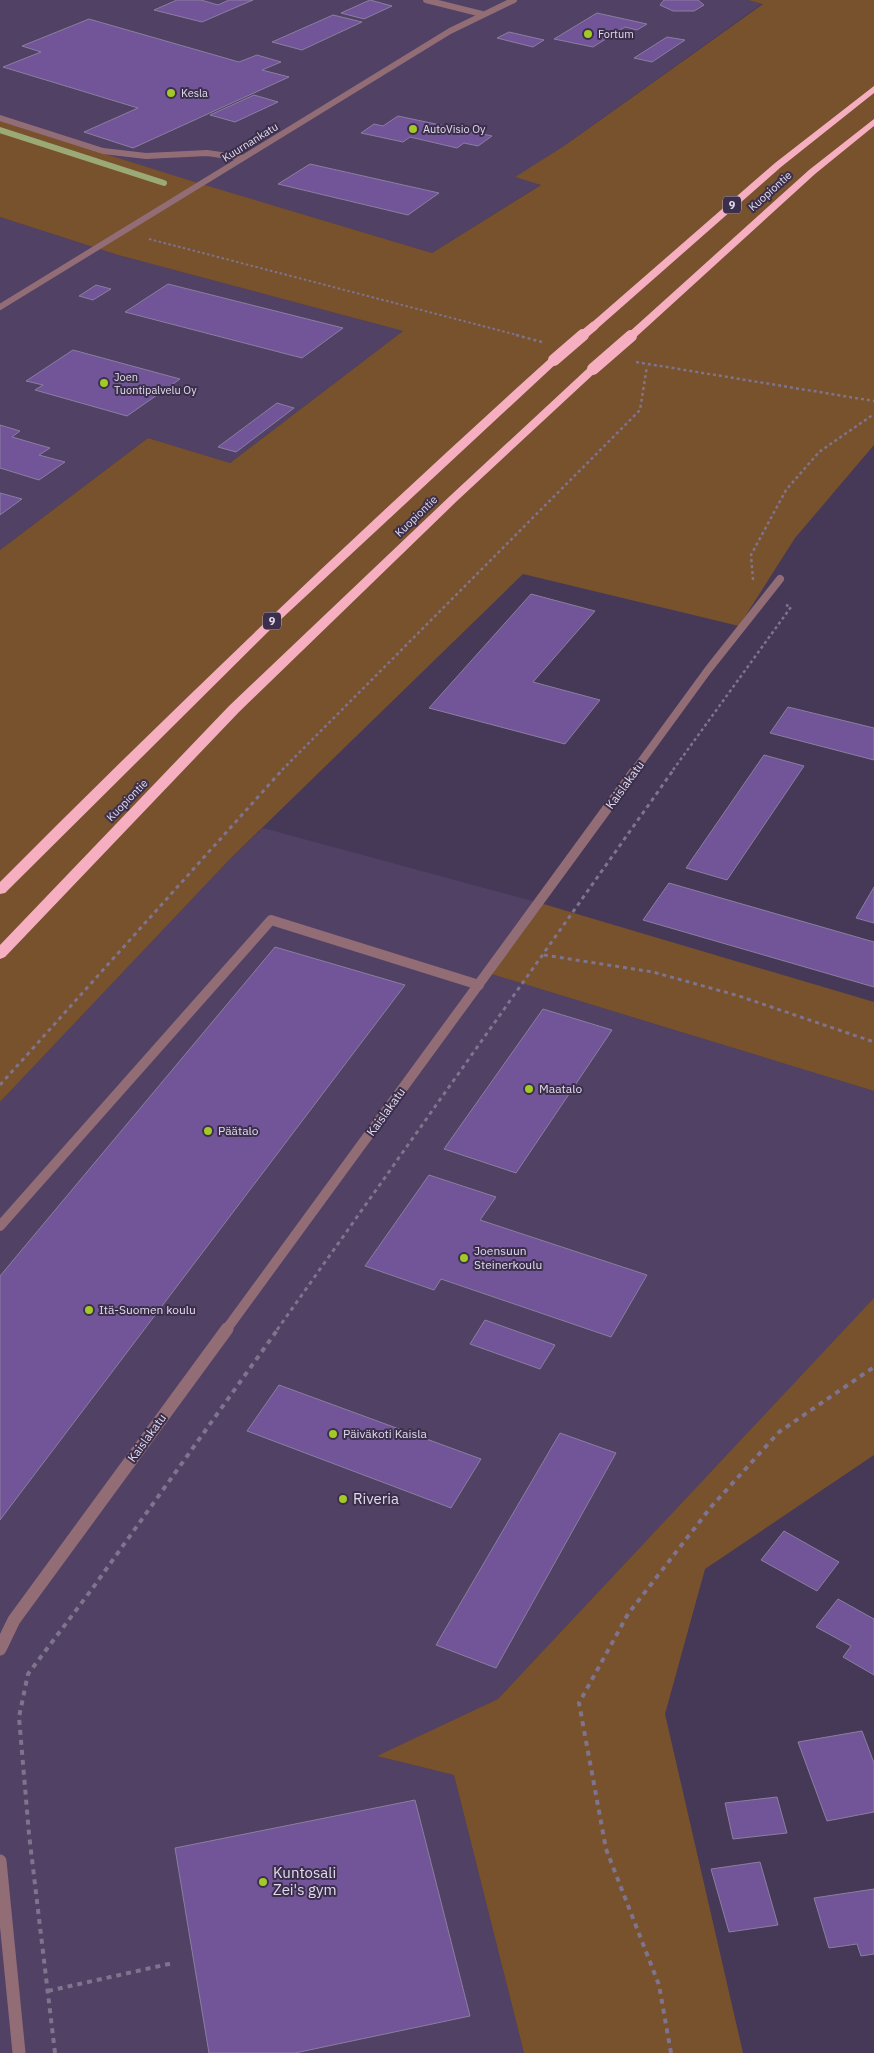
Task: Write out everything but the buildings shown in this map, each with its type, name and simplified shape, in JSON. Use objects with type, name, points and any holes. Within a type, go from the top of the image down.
[{"type":"highway","name":"Kuopiontie","points":[[0,890],[191,698],[404,496],[554,360],[778,165],[874,89]]},
{"type":"highway","name":"Kuopiontie","points":[[0,954],[234,709],[454,498],[812,172],[874,122]]},
{"type":"street","points":[[426,0],[482,14]]},
{"type":"street","name":"Kuurnankatu","points":[[0,307],[450,31],[514,0]]},
{"type":"street","points":[[0,118],[103,150],[146,156],[207,153],[242,158]]},
{"type":"street","name":"Kaislakatu","points":[[0,1649],[19,1613],[708,670],[780,580]]},
{"type":"street","points":[[0,1226],[271,920],[479,985]]},
{"type":"street","points":[[0,1860],[20,2053]]},
{"type":"path","points":[[123,232],[542,342]]},
{"type":"path","points":[[634,362],[874,401]]},
{"type":"path","points":[[0,1085],[298,752],[640,410],[647,366]]},
{"type":"path","points":[[56,2053],[29,1834],[19,1717],[28,1674],[110,1563],[791,607],[754,593],[751,555],[786,490],[819,452],[874,414]]},
{"type":"path","points":[[544,955],[653,972],[739,996],[874,1042]]},
{"type":"path","points":[[671,2053],[659,1985],[606,1849],[579,1703],[628,1614],[711,1507],[779,1432],[874,1367]]},
{"type":"path","points":[[48,1991],[173,1963]]},
{"type":"shaded area","points":[[0,0],[748,0],[763,3],[564,146],[516,177],[542,184],[432,253],[197,183],[0,121]]},
{"type":"shaded area","points":[[748,0],[874,0],[874,445],[795,538],[739,626],[523,574],[229,860],[0,1102],[0,550],[148,438],[230,463],[403,331],[118,255],[0,217],[0,121],[432,253],[541,185],[515,177],[564,146],[763,4]]},
{"type":"shaded area","points":[[0,217],[118,255],[403,331],[230,463],[148,438],[0,550]]},
{"type":"shaded area","name":"Riveria","points":[[263,828],[540,903],[488,973],[874,1091],[874,1299],[498,1699],[378,1756],[454,1775],[524,2053],[0,2053],[0,1102],[229,860]]},
{"type":"shaded area","points":[[540,903],[874,1002],[874,1091],[488,973]]},
{"type":"shaded area","points":[[874,1298],[874,1455],[705,1569],[665,1714],[743,2053],[524,2053],[454,1775],[377,1756],[498,1699]]},
{"type":"waterway","points":[[0,130],[164,183]]},
{"type":"place","name":"Fortum","points":[[588,34]]},
{"type":"place","name":"Kesla","points":[[171,93]]},
{"type":"place","name":"AutoVisio Oy","points":[[413,129]]},
{"type":"place","name":"Joen Tuontipalvelu Oy","points":[[104,383]]},
{"type":"place","name":"Maatalo","points":[[529,1089]]},
{"type":"place","name":"Päätalo","points":[[208,1131]]},
{"type":"place","name":"Joensuun Steinerkoulu","points":[[464,1258]]},
{"type":"place","name":"Itä-Suomen koulu","points":[[89,1310]]},
{"type":"place","name":"Päiväkoti Kaisla","points":[[333,1434]]},
{"type":"place","name":"Riveria","points":[[343,1499]]},
{"type":"place","name":"Kuntosali Zei's gym","points":[[263,1882]]}]
